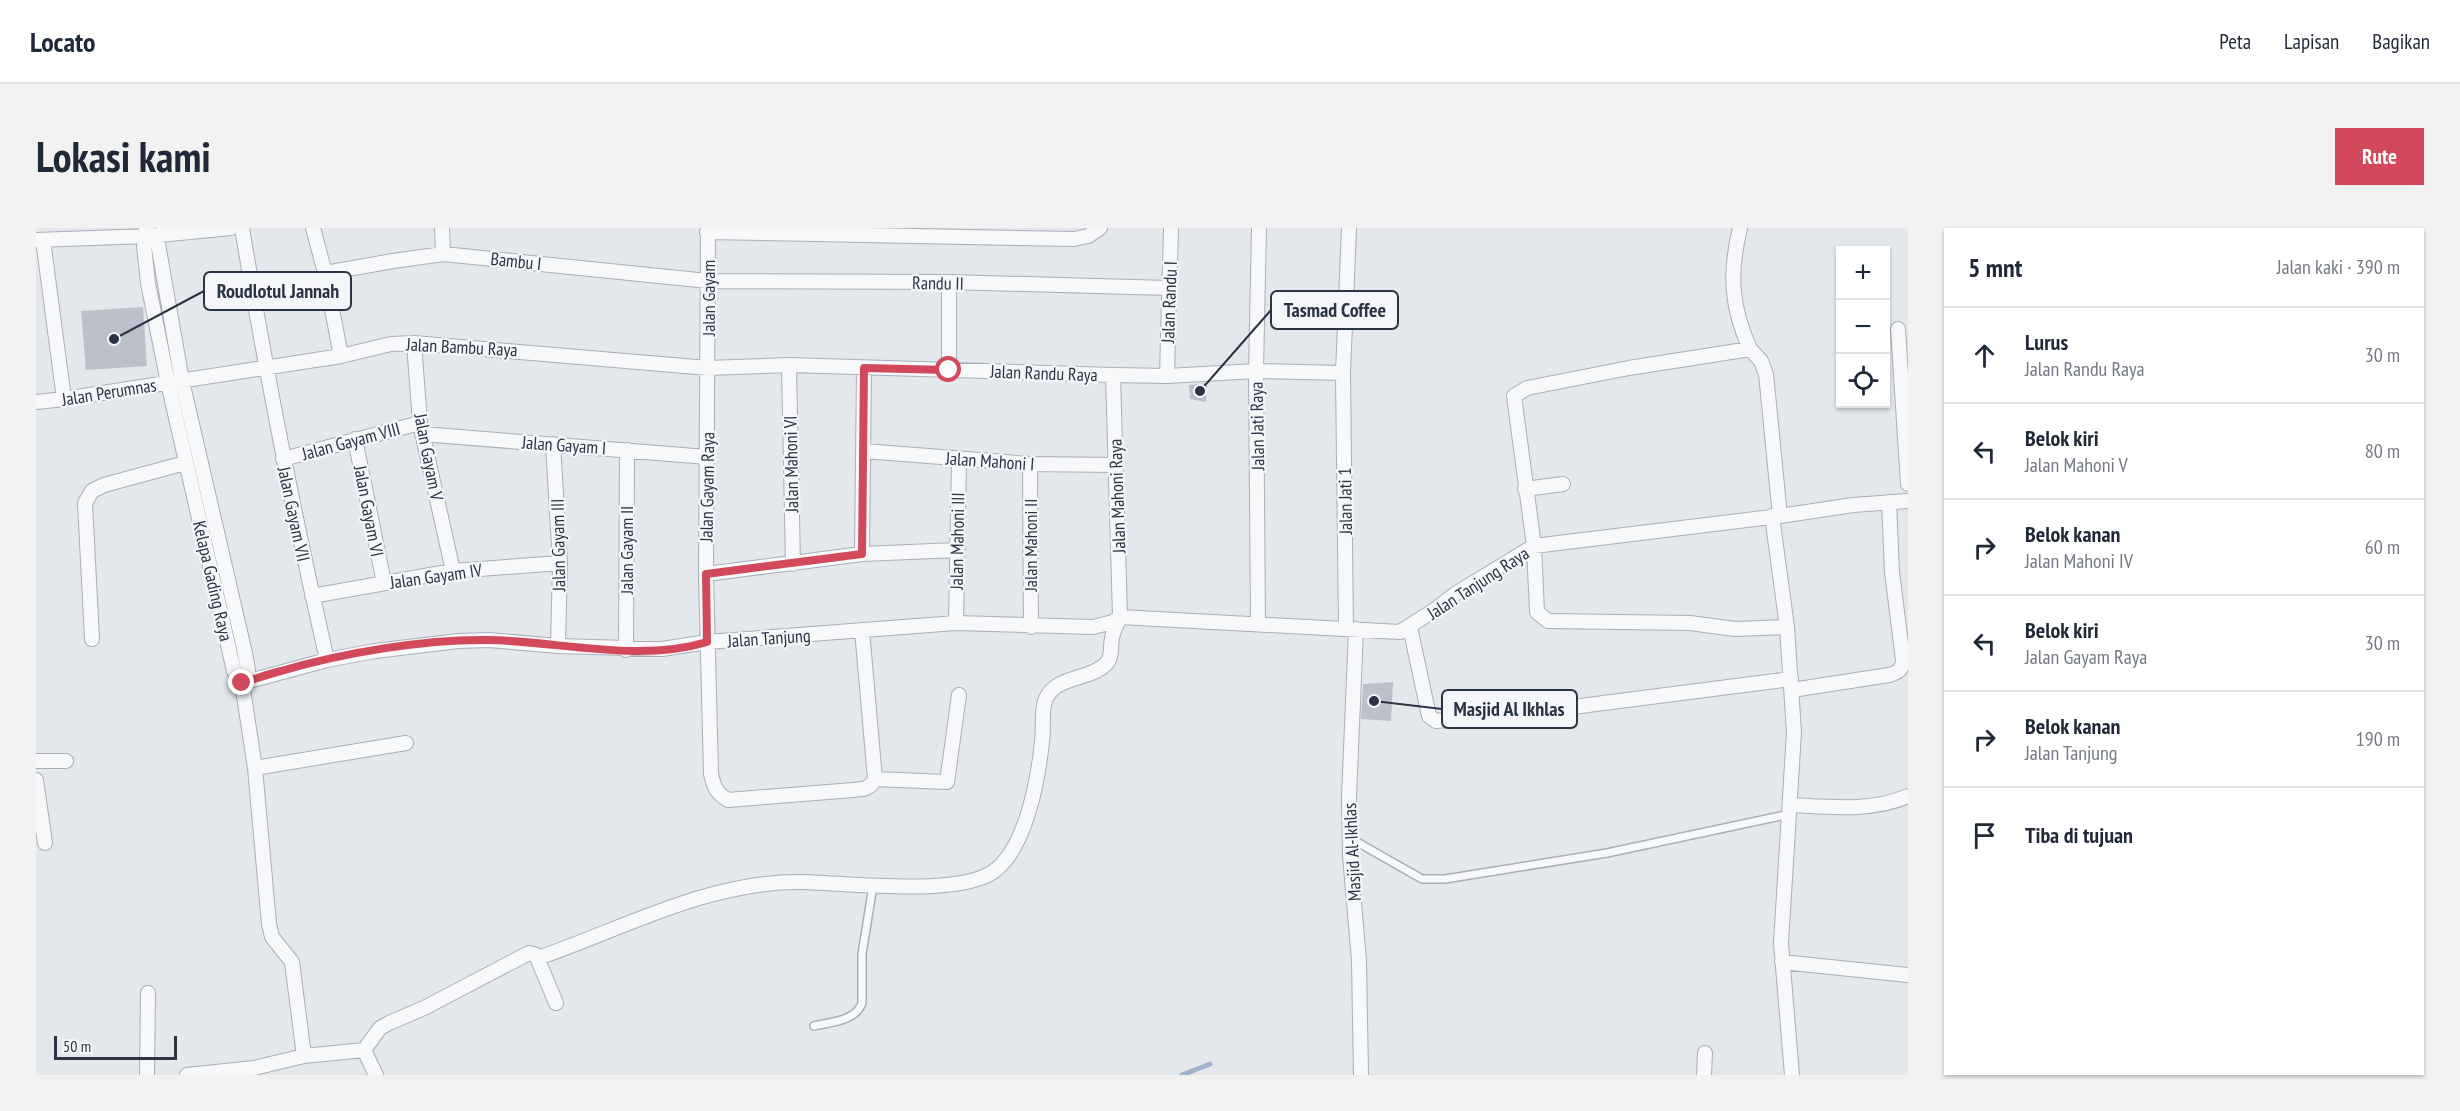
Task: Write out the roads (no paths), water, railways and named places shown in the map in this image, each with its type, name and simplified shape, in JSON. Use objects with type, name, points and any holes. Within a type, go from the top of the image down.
[{"type":"street","points":[[64,399],[40,240],[231,228]]},
{"type":"street","name":"Jalan Gayam VII","points":[[242,228],[283,459],[327,660]]},
{"type":"street","points":[[313,228],[342,356]]},
{"type":"street","points":[[441,228],[443,254]]},
{"type":"street","points":[[707,230],[894,232],[1074,239],[1088,236],[1100,228]]},
{"type":"street","name":"Jalan Randu I","points":[[1167,376],[1171,228]]},
{"type":"street","name":"Jalan Jati Raya","points":[[1258,624],[1256,371],[1259,228]]},
{"type":"street","name":"Jalan Jati 1","points":[[1349,228],[1343,374],[1351,629]]},
{"type":"street","points":[[1740,228],[1732,265],[1732,293],[1750,349],[1761,361],[1766,374],[1776,516],[1792,684],[1794,732],[1791,809],[1781,943],[1792,1075]]},
{"type":"street","name":"Jalan Gayam","points":[[707,230],[708,368]]},
{"type":"street","name":"Kelapa Gading Raya","points":[[147,232],[158,244],[185,463],[234,671],[242,683]]},
{"type":"street","name":"Bambu I","points":[[325,273],[443,254],[708,281]]},
{"type":"street","name":"Randu II","points":[[708,281],[949,282],[1168,288]]},
{"type":"street","points":[[949,282],[949,370]]},
{"type":"street","points":[[1898,329],[1908,484]]},
{"type":"street","name":"Jalan Bambu Raya","points":[[175,382],[342,356],[391,344],[414,343],[708,368]]},
{"type":"street","name":"Jalan Gayam V","points":[[414,343],[421,429],[453,571]]},
{"type":"street","points":[[1750,349],[1629,368],[1520,390],[1514,396],[1534,546],[1537,612],[1548,621],[1690,623],[1735,629],[1787,627]]},
{"type":"street","name":"Jalan Randu Raya","points":[[708,368],[789,365],[1167,376],[1256,371],[1343,374]]},
{"type":"street","name":"Jalan Mahoni VI","points":[[789,365],[793,564]]},
{"type":"street","name":"Jalan Gayam Raya","points":[[708,368],[706,574],[711,774],[714,787],[719,795],[728,800],[868,789],[875,779]]},
{"type":"street","points":[[862,554],[864,368]]},
{"type":"street","name":"Jalan Mahoni Raya","points":[[873,886],[963,884],[979,880],[998,869],[1010,853],[1022,829],[1036,780],[1045,702],[1051,691],[1066,681],[1106,665],[1110,658],[1112,638],[1120,617],[1113,375]]},
{"type":"street","name":"Kelapa Gading Raya","points":[[175,382],[248,670],[242,683]]},
{"type":"street","name":"Jalan Perumnas","points":[[36,402],[175,382]]},
{"type":"street","name":"Jalan Gayam VIII","points":[[283,459],[355,439],[421,429]]},
{"type":"street","name":"Jalan Gayam I","points":[[421,429],[553,444],[707,457]]},
{"type":"street","name":"Jalan Gayam VI","points":[[355,439],[384,583]]},
{"type":"street","name":"Jalan Gayam III","points":[[553,444],[560,562],[558,646]]},
{"type":"street","name":"Jalan Gayam II","points":[[626,650],[627,450]]},
{"type":"street","name":"Jalan Mahoni I","points":[[864,451],[1030,464],[1116,465]]},
{"type":"street","name":"Jalan Mahoni III","points":[[956,623],[959,459]]},
{"type":"street","points":[[92,639],[85,503],[92,490],[104,485],[185,463]]},
{"type":"street","name":"Jalan Mahoni II","points":[[1030,464],[1031,627]]},
{"type":"street","points":[[1525,489],[1563,484]]},
{"type":"street","name":"Jalan Tanjung Raya","points":[[1120,617],[1400,632],[1455,594],[1534,546],[1853,505],[1908,501]]},
{"type":"street","points":[[1410,627],[1429,716],[1436,721],[1889,675],[1899,672],[1903,660],[1892,572],[1889,502]]},
{"type":"street","points":[[706,574],[862,554],[957,550]]},
{"type":"street","name":"Jalan Gayam IV","points":[[312,596],[453,571],[560,562]]},
{"type":"street","name":"Jalan Tanjung","points":[[242,683],[327,660],[375,651],[458,641],[489,640],[626,650],[662,649],[707,642],[956,623],[1031,627],[1094,627],[1113,622],[1120,617]]},
{"type":"street","name":"Masjid Al-Ikhlas","points":[[1351,629],[1349,798],[1359,961],[1361,1075]]},
{"type":"street","points":[[862,630],[875,779],[947,782],[959,695]]},
{"type":"street","points":[[242,683],[255,768],[269,924],[272,937],[291,962],[304,1056]]},
{"type":"street","points":[[255,768],[406,743]]},
{"type":"street","points":[[36,762],[66,760]]},
{"type":"street","points":[[36,780],[45,843]]},
{"type":"street","points":[[1791,809],[1878,806],[1908,796]]},
{"type":"street","points":[[538,958],[695,899],[770,882],[826,882],[873,886]]},
{"type":"street","points":[[188,1075],[254,1068],[304,1056],[364,1050],[380,1028],[529,953],[538,958],[556,1003]]},
{"type":"street","points":[[1782,962],[1908,975]]},
{"type":"street","points":[[147,1075],[148,993]]},
{"type":"street","points":[[364,1050],[376,1075]]},
{"type":"street","points":[[1704,1075],[1705,1053]]},
{"type":"lane","points":[[1350,838],[1422,879],[1445,879],[1607,853],[1791,809]]},
{"type":"lane","points":[[814,1026],[847,1018],[860,1010],[862,954],[873,886]]},
{"type":"waterway","points":[[1182,1075],[1210,1064]]},
{"type":"place","name":"Roudlotul Jannah","points":[[114,339]]},
{"type":"place","name":"Tasmad Coffee","points":[[1200,391]]},
{"type":"place","name":"Masjid Al Ikhlas","points":[[1374,701]]}]
